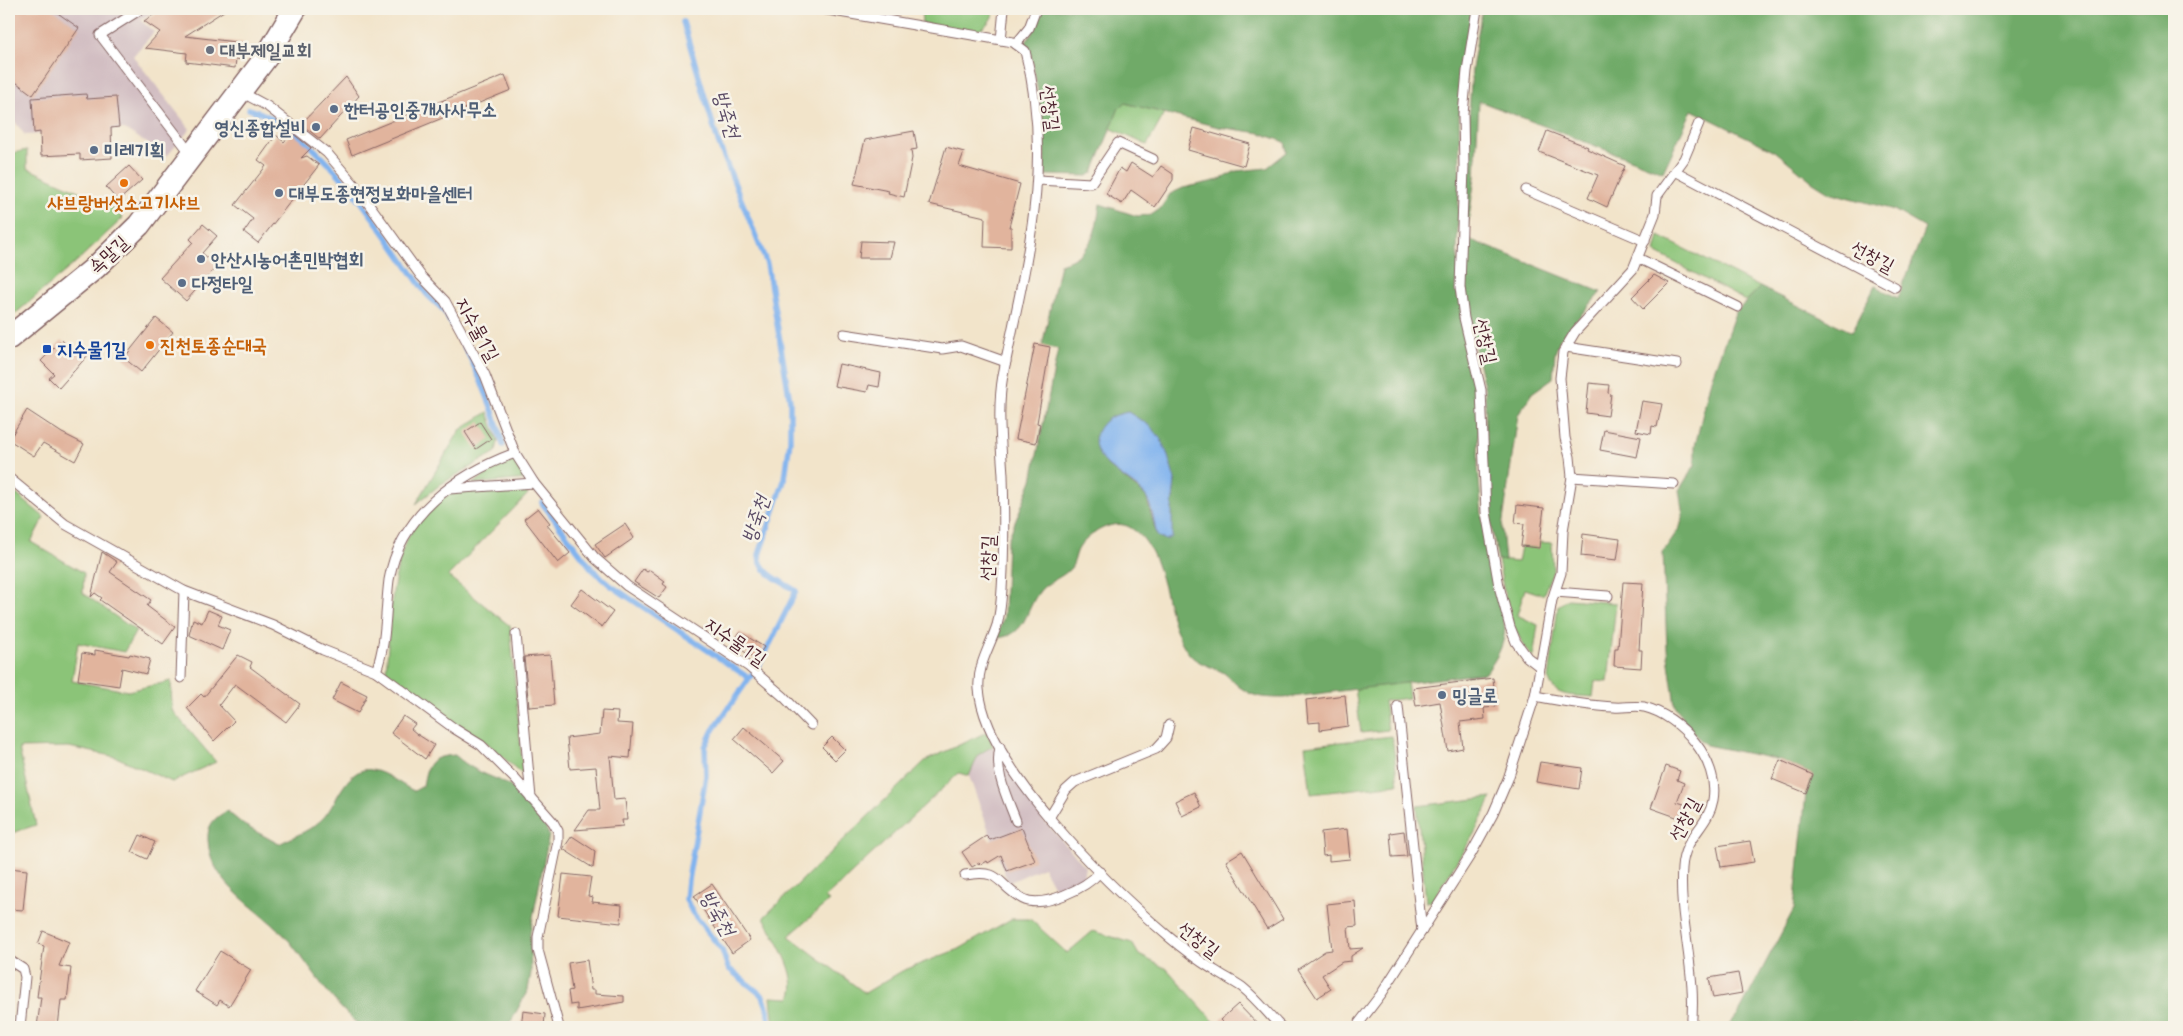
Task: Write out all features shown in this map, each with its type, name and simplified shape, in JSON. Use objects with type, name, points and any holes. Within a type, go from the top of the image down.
[{"type":"street","name":"속말길","points":[[9,338],[120,246],[158,202],[241,92],[277,41],[295,9]]},
{"type":"lane","points":[[141,9],[100,34],[193,156]]},
{"type":"lane","points":[[822,9],[1016,44],[1030,28],[1036,9]]},
{"type":"lane","points":[[1000,40],[1004,9]]},
{"type":"lane","name":"선창길","points":[[1477,9],[1467,71],[1463,114],[1464,167],[1460,287],[1464,318],[1481,390],[1486,512],[1499,586],[1510,628],[1516,642],[1527,657],[1540,667]]},
{"type":"lane","name":"선창길","points":[[1016,44],[1025,51],[1029,68],[1040,153],[1026,265],[1006,362],[999,418],[1004,508],[1001,598],[997,625],[978,677],[981,703],[1000,747],[1021,781],[1049,818],[1100,872],[1170,938],[1246,991],[1281,1027]]},
{"type":"lane","name":"지수물1길","points":[[241,92],[267,106],[327,153],[358,189],[421,276],[445,301],[485,375],[515,453],[534,484],[604,568],[749,667],[811,724]]},
{"type":"lane","points":[[1356,1027],[1422,931],[1471,854],[1493,814],[1508,779],[1535,696],[1555,592],[1561,573],[1562,531],[1572,477],[1570,457],[1565,438],[1560,378],[1563,352],[1575,332],[1633,269],[1655,214],[1657,196],[1684,159],[1698,123]]},
{"type":"lane","points":[[1038,180],[1091,183],[1118,143],[1153,159]]},
{"type":"lane","name":"선창길","points":[[1675,171],[1896,287]]},
{"type":"lane","points":[[1526,190],[1645,241]]},
{"type":"lane","points":[[1638,258],[1738,307]]},
{"type":"lane","points":[[844,334],[942,349],[961,346],[1006,362]]},
{"type":"lane","points":[[1566,348],[1677,364]]},
{"type":"lane","points":[[376,671],[385,638],[393,559],[412,522],[426,506],[448,489],[486,465],[515,453]]},
{"type":"lane","points":[[1572,477],[1674,484]]},
{"type":"lane","points":[[9,478],[65,524],[184,591],[273,625],[323,650],[376,671],[455,730],[481,745],[531,798],[558,831],[558,841],[538,944],[559,1027]]},
{"type":"lane","points":[[448,489],[534,484]]},
{"type":"lane","points":[[181,678],[184,591]]},
{"type":"lane","points":[[1555,592],[1608,596]]},
{"type":"lane","points":[[516,634],[531,798]]},
{"type":"lane","name":"선창길","points":[[1535,696],[1578,704],[1613,707],[1636,706],[1651,710],[1670,720],[1704,754],[1713,783],[1713,800],[1710,813],[1687,844],[1682,867],[1682,906],[1692,998],[1691,1027]]},
{"type":"lane","points":[[1398,706],[1422,931]]},
{"type":"lane","points":[[1049,818],[1063,794],[1075,782],[1156,749],[1166,738],[1169,724]]},
{"type":"lane","name":"선창길","points":[[1000,747],[997,761],[1000,780],[1016,821]]},
{"type":"lane","points":[[965,875],[987,873],[996,876],[1024,899],[1034,902],[1082,888],[1100,872]]},
{"type":"lane","points":[[9,960],[23,969],[25,977],[20,1027]]},
{"type":"shaded area","points":[[9,9],[158,9],[140,20],[154,32],[133,56],[190,129],[167,156],[125,129],[25,135],[9,114]]},
{"type":"shaded area","points":[[993,746],[1043,820],[1085,866],[1083,878],[1055,889],[1043,867],[1008,883],[969,776],[979,754]]},
{"type":"green space","points":[[921,9],[995,9],[990,20],[983,27],[975,31],[965,31],[922,23]]},
{"type":"green space","points":[[1042,9],[1473,9],[1463,61],[1459,113],[1460,166],[1457,252],[1477,391],[1479,426],[1478,467],[1482,516],[1505,628],[1499,652],[1486,673],[1284,698],[1268,698],[1248,693],[1224,673],[1197,661],[1190,655],[1174,624],[1159,569],[1152,553],[1143,539],[1131,528],[1124,525],[1109,526],[1089,537],[1079,548],[1070,569],[1040,591],[1020,627],[1007,636],[997,638],[1004,616],[1007,542],[1032,480],[1058,349],[1042,346],[1060,264],[1079,255],[1090,242],[1094,234],[1100,204],[1137,216],[1151,215],[1160,209],[1170,194],[1183,188],[1219,180],[1236,171],[1267,168],[1287,152],[1285,142],[1260,133],[1218,127],[1125,103],[1119,108],[1093,172],[1088,176],[1044,175],[1045,159],[1041,111],[1029,47],[1025,44],[1038,23]],"holes":[[[1128,412],[1150,426],[1160,438],[1175,480],[1171,517],[1157,536],[1146,496],[1107,465],[1095,437],[1107,420]]]},
{"type":"green space","points":[[1482,9],[2174,9],[2174,1027],[1861,1027],[1854,1021],[1838,1027],[1727,1027],[1739,1013],[1794,909],[1806,793],[1813,775],[1780,760],[1706,745],[1689,729],[1675,705],[1667,649],[1663,552],[1680,527],[1683,516],[1679,490],[1695,465],[1695,446],[1711,379],[1735,313],[1760,287],[1852,332],[1875,286],[1898,298],[1925,228],[1894,210],[1829,192],[1813,182],[1775,151],[1692,110],[1663,172],[1479,101],[1475,177],[1466,238],[1601,292],[1560,339],[1555,353],[1553,378],[1532,393],[1518,415],[1502,528],[1505,561],[1498,560],[1490,519],[1486,461],[1485,390],[1467,316],[1463,286],[1470,98],[1472,69]]},
{"type":"green space","points":[[1125,103],[1165,113],[1147,145],[1110,128],[1119,107]]},
{"type":"green space","points":[[27,150],[27,168],[109,205],[123,218],[75,263],[9,319],[9,154]]},
{"type":"green space","points":[[1659,236],[1760,287],[1746,301],[1655,252]]},
{"type":"green space","points":[[488,412],[498,441],[496,452],[441,484],[416,504],[460,430]]},
{"type":"green space","points":[[514,457],[527,479],[472,484]]},
{"type":"green space","points":[[521,487],[528,494],[448,576],[510,626],[523,775],[487,743],[452,723],[386,671],[397,569],[405,544],[417,522],[433,504],[456,492],[479,488]]},
{"type":"green space","points":[[9,488],[44,517],[31,542],[84,573],[83,593],[136,631],[124,652],[78,643],[72,681],[128,691],[171,681],[172,710],[216,762],[172,782],[116,757],[69,747],[19,748],[36,825],[9,834]]},
{"type":"green space","points":[[1539,542],[1552,543],[1553,571],[1543,595],[1525,589],[1517,615],[1538,625],[1533,658],[1524,646],[1509,612],[1498,560],[1518,562],[1521,546],[1538,548]]},
{"type":"green space","points":[[1568,599],[1616,603],[1608,682],[1595,681],[1593,697],[1561,693],[1556,690],[1549,679],[1558,606]]},
{"type":"green space","points":[[1407,682],[1409,698],[1384,701],[1388,730],[1361,733],[1355,688]]},
{"type":"green space","points":[[987,732],[993,746],[979,754],[969,776],[959,773],[825,898],[829,901],[789,936],[865,993],[902,971],[961,948],[1011,919],[1030,919],[1067,953],[1093,931],[1132,943],[1139,955],[1167,969],[1219,1027],[774,1027],[771,997],[790,998],[792,979],[790,969],[780,946],[764,917],[925,761]]},
{"type":"green space","points":[[1392,736],[1398,784],[1311,794],[1305,746]]},
{"type":"green space","points":[[455,755],[471,767],[499,780],[523,796],[541,818],[549,835],[530,933],[531,973],[528,990],[508,1027],[361,1027],[341,1008],[279,930],[240,896],[218,871],[211,857],[208,840],[210,826],[218,816],[227,811],[244,825],[279,844],[309,829],[320,821],[344,786],[356,773],[364,770],[377,771],[414,791],[423,786],[426,771],[431,762],[440,757]]},
{"type":"green space","points":[[1492,797],[1474,834],[1432,901],[1426,902],[1417,806]]},
{"type":"water","points":[[1128,412],[1150,426],[1160,438],[1167,453],[1175,480],[1172,537],[1166,540],[1157,536],[1151,509],[1145,495],[1103,460],[1095,442],[1097,432],[1103,423],[1118,414]]},
{"type":"building","points":[[17,9],[52,9],[79,28],[33,95],[9,77],[9,13]]},
{"type":"building","points":[[162,9],[227,9],[185,36],[244,43],[242,60],[236,59],[235,68],[186,62],[187,53],[145,48],[160,32],[144,21]]},
{"type":"building","points":[[505,75],[511,90],[352,155],[346,140]]},
{"type":"building","points":[[346,77],[359,96],[320,139],[301,124]]},
{"type":"building","points":[[86,94],[87,99],[116,97],[119,127],[111,128],[112,158],[80,160],[80,154],[41,156],[40,132],[34,133],[32,98]]},
{"type":"building","points":[[1194,128],[1250,144],[1244,166],[1188,150]]},
{"type":"building","points":[[914,131],[917,149],[911,150],[912,158],[904,197],[888,193],[889,191],[854,184],[865,140]]},
{"type":"building","points":[[1547,131],[1588,147],[1587,149],[1625,166],[1607,207],[1588,198],[1598,175],[1539,152]]},
{"type":"building","points":[[292,133],[311,148],[301,158],[307,156],[319,165],[258,243],[244,232],[253,219],[235,205],[266,166],[258,160],[276,135],[284,142]]},
{"type":"building","points":[[946,147],[964,152],[959,166],[1020,184],[1009,227],[1011,227],[1011,248],[984,247],[985,217],[929,204]]},
{"type":"building","points":[[1131,163],[1153,177],[1161,166],[1173,174],[1173,180],[1155,207],[1131,190],[1122,204],[1106,194],[1120,168],[1126,172]]},
{"type":"building","points":[[129,166],[142,180],[118,201],[106,187]]},
{"type":"building","points":[[203,224],[217,236],[202,253],[217,266],[186,301],[160,278],[193,242],[190,239]]},
{"type":"building","points":[[861,241],[894,242],[890,258],[859,258]]},
{"type":"building","points":[[1654,275],[1669,283],[1643,309],[1632,297]]},
{"type":"building","points":[[156,318],[173,332],[141,372],[124,358]]},
{"type":"building","points":[[62,340],[73,354],[80,347],[88,355],[59,388],[49,378],[54,374],[41,361]]},
{"type":"building","points":[[1035,344],[1050,347],[1037,423],[1040,424],[1036,443],[1016,439]]},
{"type":"building","points":[[839,364],[881,373],[879,387],[869,385],[867,392],[834,386]]},
{"type":"building","points":[[1589,383],[1609,385],[1608,393],[1611,394],[1608,416],[1586,413]]},
{"type":"building","points":[[1642,401],[1662,404],[1657,427],[1652,426],[1651,434],[1636,431]]},
{"type":"building","points":[[27,410],[62,433],[84,444],[75,461],[43,443],[34,456],[9,440]]},
{"type":"building","points":[[480,422],[491,439],[476,449],[465,432]]},
{"type":"building","points":[[1604,430],[1641,437],[1637,457],[1600,450]]},
{"type":"building","points":[[1517,505],[1544,508],[1539,548],[1521,546],[1524,524],[1515,523]]},
{"type":"building","points":[[538,508],[550,523],[547,525],[570,553],[558,563],[524,519]]},
{"type":"building","points":[[625,524],[634,538],[605,558],[595,544]]},
{"type":"building","points":[[1583,534],[1620,539],[1617,560],[1581,556]]},
{"type":"building","points":[[102,552],[117,562],[110,572],[151,600],[147,606],[175,627],[163,644],[100,600],[102,598],[95,593],[91,597]]},
{"type":"building","points":[[643,569],[647,572],[650,570],[665,581],[663,584],[667,587],[659,598],[634,582]]},
{"type":"building","points":[[1623,582],[1643,583],[1639,650],[1642,650],[1641,668],[1614,666],[1615,648],[1618,648]]},
{"type":"building","points":[[582,589],[613,612],[602,627],[571,604]]},
{"type":"building","points":[[208,610],[222,616],[218,625],[230,630],[222,650],[189,635],[193,619],[202,623]]},
{"type":"building","points":[[740,632],[764,647],[756,659],[732,644]]},
{"type":"building","points":[[95,650],[129,656],[130,654],[150,659],[146,674],[122,668],[119,686],[78,680],[82,653],[95,655]]},
{"type":"building","points":[[238,655],[252,662],[250,667],[300,704],[286,722],[235,684],[219,705],[234,721],[214,741],[187,708],[201,694],[204,697]]},
{"type":"building","points":[[550,655],[554,705],[529,707],[524,657]]},
{"type":"building","points":[[1493,678],[1496,707],[1484,708],[1485,719],[1460,722],[1463,748],[1448,751],[1440,702],[1416,706],[1413,688]]},
{"type":"building","points":[[341,682],[367,695],[358,713],[332,700]]},
{"type":"building","points":[[1345,695],[1348,726],[1320,730],[1320,722],[1308,723],[1306,700]]},
{"type":"building","points":[[602,711],[618,712],[617,723],[633,724],[630,758],[610,756],[614,800],[625,799],[627,820],[622,820],[623,826],[575,830],[589,810],[600,810],[596,767],[570,769],[567,738],[600,734]]},
{"type":"building","points":[[403,716],[415,724],[411,729],[434,745],[425,759],[391,733]]},
{"type":"building","points":[[744,727],[784,761],[773,773],[734,739]]},
{"type":"building","points":[[832,737],[845,750],[835,760],[822,747]]},
{"type":"building","points":[[1780,760],[1813,775],[1806,793],[1772,779]]},
{"type":"building","points":[[1540,762],[1582,768],[1579,789],[1536,782]]},
{"type":"building","points":[[1666,766],[1680,771],[1677,780],[1684,783],[1677,802],[1684,804],[1679,818],[1651,808]]},
{"type":"building","points":[[1194,792],[1201,807],[1182,816],[1175,801]]},
{"type":"building","points":[[1022,828],[1035,861],[1007,871],[1001,855],[988,863],[987,861],[981,865],[979,863],[972,867],[962,852],[986,836],[990,840]]},
{"type":"building","points":[[1347,829],[1350,859],[1329,861],[1329,855],[1323,856],[1321,832]]},
{"type":"building","points":[[1404,831],[1407,856],[1392,857],[1390,833]]},
{"type":"building","points":[[140,835],[155,842],[147,859],[132,852]]},
{"type":"building","points":[[572,836],[595,851],[593,868],[563,849]]},
{"type":"building","points":[[1750,841],[1754,862],[1721,867],[1717,846]]},
{"type":"building","points":[[1242,851],[1283,919],[1267,929],[1226,861]]},
{"type":"building","points":[[9,868],[27,870],[23,910],[9,909]]},
{"type":"building","points":[[563,874],[591,877],[588,896],[593,897],[592,902],[622,905],[621,923],[558,916]]},
{"type":"building","points":[[712,884],[750,940],[732,953],[694,896]]},
{"type":"building","points":[[1355,901],[1357,926],[1348,927],[1350,949],[1363,948],[1351,956],[1351,961],[1342,962],[1322,975],[1331,989],[1317,998],[1298,969],[1325,951],[1332,950],[1327,904]]},
{"type":"building","points":[[43,931],[69,942],[59,966],[71,968],[67,1000],[61,1000],[58,1027],[37,1027],[41,997],[37,997],[44,946],[38,944]]},
{"type":"building","points":[[220,951],[251,970],[229,1006],[220,1000],[217,1005],[195,991]]},
{"type":"building","points":[[587,960],[591,990],[595,990],[595,994],[624,996],[624,1002],[577,1010],[577,1004],[570,1005],[568,991],[572,990],[568,963]]},
{"type":"building","points":[[1738,973],[1742,993],[1713,998],[1709,978]]},
{"type":"building","points":[[1238,1004],[1260,1027],[1227,1027],[1220,1020]]},
{"type":"building","points":[[523,1011],[545,1014],[544,1027],[521,1027]]},
{"type":"waterway","name":"방죽천","points":[[683,22],[718,142],[767,264],[790,401],[790,441],[785,478],[759,555],[760,562],[767,572],[796,591],[762,660],[713,730],[705,747],[706,776],[686,899],[692,912],[722,950],[728,968],[763,996],[768,1010],[769,1027]]},
{"type":"waterway","points":[[249,109],[276,120],[301,138],[326,161],[349,186],[425,292],[444,311],[464,345],[479,378],[493,411],[503,445]]},
{"type":"waterway","points":[[542,503],[592,569],[610,585],[749,678]]},
{"type":"place","name":"대부제일교회","points":[[210,50]]},
{"type":"place","name":"한터공인중개사사무소","points":[[334,109]]},
{"type":"place","name":"영신종합설비","points":[[316,127]]},
{"type":"place","name":"미레기획","points":[[94,150]]},
{"type":"place","name":"샤브랑버섯소고기샤브","points":[[124,183]]},
{"type":"place","name":"대부도종현정보화마을센터","points":[[279,193]]},
{"type":"place","name":"안산시농어촌민박협회","points":[[201,259]]},
{"type":"place","name":"다정타일","points":[[182,283]]},
{"type":"place","name":"진천토종순대국","points":[[150,345]]},
{"type":"place","name":"지수물1길","points":[[47,349]]},
{"type":"place","name":"밍글로","points":[[1442,695]]}]
